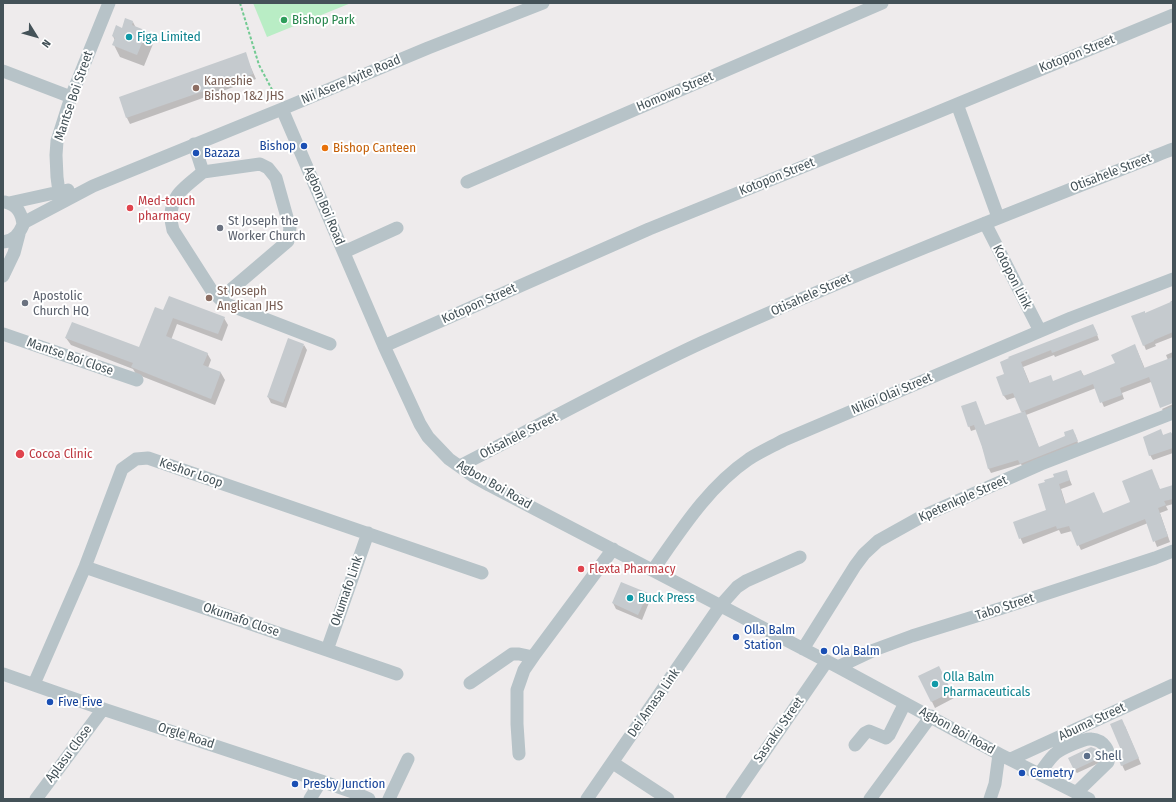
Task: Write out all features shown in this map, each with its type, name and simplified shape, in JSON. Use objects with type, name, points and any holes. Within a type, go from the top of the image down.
[{"type":"street","name":"Mantse Boi Street","points":[[59,192],[56,177],[57,141],[71,97],[109,3]]},
{"type":"street","name":"Nii Asere Ayite Road","points":[[3,242],[12,240],[21,229],[93,186],[194,144],[282,110],[428,48],[543,3]]},
{"type":"street","name":"Homowo Street","points":[[467,182],[882,3]]},
{"type":"street","name":"Kotopon Street","points":[[384,346],[649,229],[1173,15]]},
{"type":"street","points":[[3,71],[71,97]]},
{"type":"street","points":[[957,104],[998,217]]},
{"type":"street","name":"Agbon Boi Road","points":[[282,110],[384,346],[420,424],[428,437],[439,449],[460,466],[489,485],[905,702],[999,754],[1089,799]]},
{"type":"street","points":[[194,144],[203,172]]},
{"type":"street","name":"Otisahele Street","points":[[460,466],[701,343],[863,272],[998,217],[1173,149]]},
{"type":"street","points":[[220,299],[288,241],[290,228],[276,178],[268,168],[260,164],[203,172],[177,196],[170,221],[173,230],[212,291],[220,299],[229,305],[330,344]]},
{"type":"street","name":"Nii Asere Ayite Road","points":[[6,203],[93,186]]},
{"type":"street","points":[[3,276],[14,254],[21,229],[21,214],[18,209],[6,203]]},
{"type":"street","name":"Kotopon Link","points":[[985,223],[1040,331]]},
{"type":"street","points":[[344,252],[396,228]]},
{"type":"street","name":"Nikoi Olai Street","points":[[653,570],[697,509],[714,490],[733,472],[749,460],[784,440],[1040,331],[1173,279]]},
{"type":"street","name":"Mantse Boi Close","points":[[3,334],[137,380]]},
{"type":"street","name":"Kpetenkple Street","points":[[803,649],[855,566],[864,554],[878,542],[921,517],[1027,470],[1173,413]]},
{"type":"street","name":"Keshor Loop","points":[[34,684],[85,567],[122,469],[136,459],[148,458],[482,573]]},
{"type":"street","name":"Okumafo Link","points":[[327,650],[368,533]]},
{"type":"street","points":[[519,754],[517,690],[524,670],[613,549]]},
{"type":"street","name":"Tabo Street","points":[[828,662],[874,650],[912,636],[999,609],[1173,551]]},
{"type":"street","name":"Dei Amasa Link","points":[[587,799],[720,606],[737,587],[746,581],[800,557]]},
{"type":"street","name":"Okumafo Close","points":[[85,567],[397,674]]},
{"type":"street","points":[[470,683],[512,654],[533,657]]},
{"type":"street","name":"Sasraku Street","points":[[732,799],[828,662]]},
{"type":"street","name":"Orgle Road","points":[[3,674],[103,709],[321,781],[369,799]]},
{"type":"street","name":"Abuma Street","points":[[1011,760],[1173,685]]},
{"type":"street","points":[[855,746],[869,731],[886,738],[889,735],[905,702]]},
{"type":"street","name":"Aplasu Close","points":[[40,798],[103,709]]},
{"type":"street","points":[[870,799],[931,716]]},
{"type":"street","points":[[1039,774],[1055,754],[1070,746],[1090,738],[1102,742],[1108,750],[1110,757],[1108,762],[1076,793]]},
{"type":"street","points":[[990,799],[995,784],[999,754]]},
{"type":"street","points":[[389,799],[408,759]]},
{"type":"street","points":[[613,763],[668,799]]},
{"type":"street","points":[[310,799],[321,781]]},
{"type":"path","points":[[240,3],[259,65],[282,110]]},
{"type":"green space","name":"Bishop Park","points":[[253,3],[351,3],[267,37]]},
{"type":"building","name":"Figa Limited","points":[[125,18],[133,21],[132,25],[147,31],[137,55],[112,45],[115,38],[112,36],[116,25],[122,28]]},
{"type":"building","points":[[246,52],[253,74],[126,118],[119,97]]},
{"type":"building","points":[[169,296],[225,317],[218,334],[173,318],[166,336],[208,353],[203,365],[221,372],[211,399],[131,367],[133,363],[65,338],[72,322],[139,347],[155,307],[163,310]]},
{"type":"building","points":[[1173,301],[1173,332],[1143,346],[1131,316],[1145,311],[1145,313]]},
{"type":"building","points":[[1093,324],[1098,335],[1052,353],[1051,350],[1021,362],[1029,383],[1051,375],[1053,381],[1081,370],[1083,376],[1115,363],[1111,355],[1135,344],[1144,368],[1173,357],[1173,403],[1160,408],[1149,377],[1120,388],[1122,395],[1100,403],[1093,384],[1021,412],[1013,393],[1003,396],[996,377],[1004,374],[1000,362],[1009,358],[1008,357]]},
{"type":"building","points":[[288,338],[304,344],[283,403],[267,397]]},
{"type":"building","points":[[976,401],[985,425],[1025,411],[1039,447],[1065,436],[1064,432],[1073,429],[1078,441],[1020,464],[1018,460],[988,469],[974,425],[968,427],[961,406]]},
{"type":"building","points":[[1161,429],[1163,435],[1171,432],[1173,438],[1173,448],[1149,456],[1143,437]]},
{"type":"building","points":[[1152,469],[1160,489],[1173,485],[1173,499],[1164,501],[1166,505],[1158,508],[1168,536],[1153,542],[1145,519],[1077,546],[1069,526],[1057,529],[1056,526],[1019,539],[1013,522],[1046,510],[1038,484],[1045,482],[1044,480],[1054,477],[1053,474],[1067,470],[1070,480],[1059,484],[1065,504],[1094,492],[1103,513],[1130,502],[1122,481]]},
{"type":"building","name":"Buck Press","points":[[621,582],[648,593],[638,615],[612,603]]},
{"type":"building","name":"Olla Balm Pharmaceuticals","points":[[939,666],[952,692],[931,702],[918,676]]},
{"type":"building","points":[[1122,719],[1139,758],[1121,766],[1118,757],[1121,750],[1110,724]]},
{"type":"building","points":[[1091,747],[1096,749],[1100,758],[1074,770],[1068,758]]},
{"type":"place","name":"Bishop Park","points":[[284,20]]},
{"type":"place","name":"Figa Limited","points":[[129,37]]},
{"type":"place","name":"Kaneshie Bishop 1&2 JHS","points":[[196,88]]},
{"type":"place","name":"Bishop","points":[[304,146]]},
{"type":"place","name":"Bishop Canteen","points":[[325,148]]},
{"type":"place","name":"Bazaza","points":[[196,153]]},
{"type":"place","name":"Med-touch pharmacy","points":[[130,208]]},
{"type":"place","name":"St Joseph the Worker Church","points":[[220,228]]},
{"type":"place","name":"St Joseph Anglican JHS","points":[[209,298]]},
{"type":"place","name":"Apostolic Church HQ","points":[[25,303]]},
{"type":"place","name":"Cocoa Clinic","points":[[20,454]]},
{"type":"place","name":"Flexta Pharmacy","points":[[581,569]]},
{"type":"place","name":"Buck Press","points":[[630,598]]},
{"type":"place","name":"Olla Balm Station","points":[[736,637]]},
{"type":"place","name":"Ola Balm","points":[[824,651]]},
{"type":"place","name":"Olla Balm Pharmaceuticals","points":[[935,684]]},
{"type":"place","name":"Five Five","points":[[50,702]]},
{"type":"place","name":"Shell","points":[[1087,756]]},
{"type":"place","name":"Cemetry","points":[[1022,773]]},
{"type":"place","name":"Presby Junction","points":[[295,784]]}]
